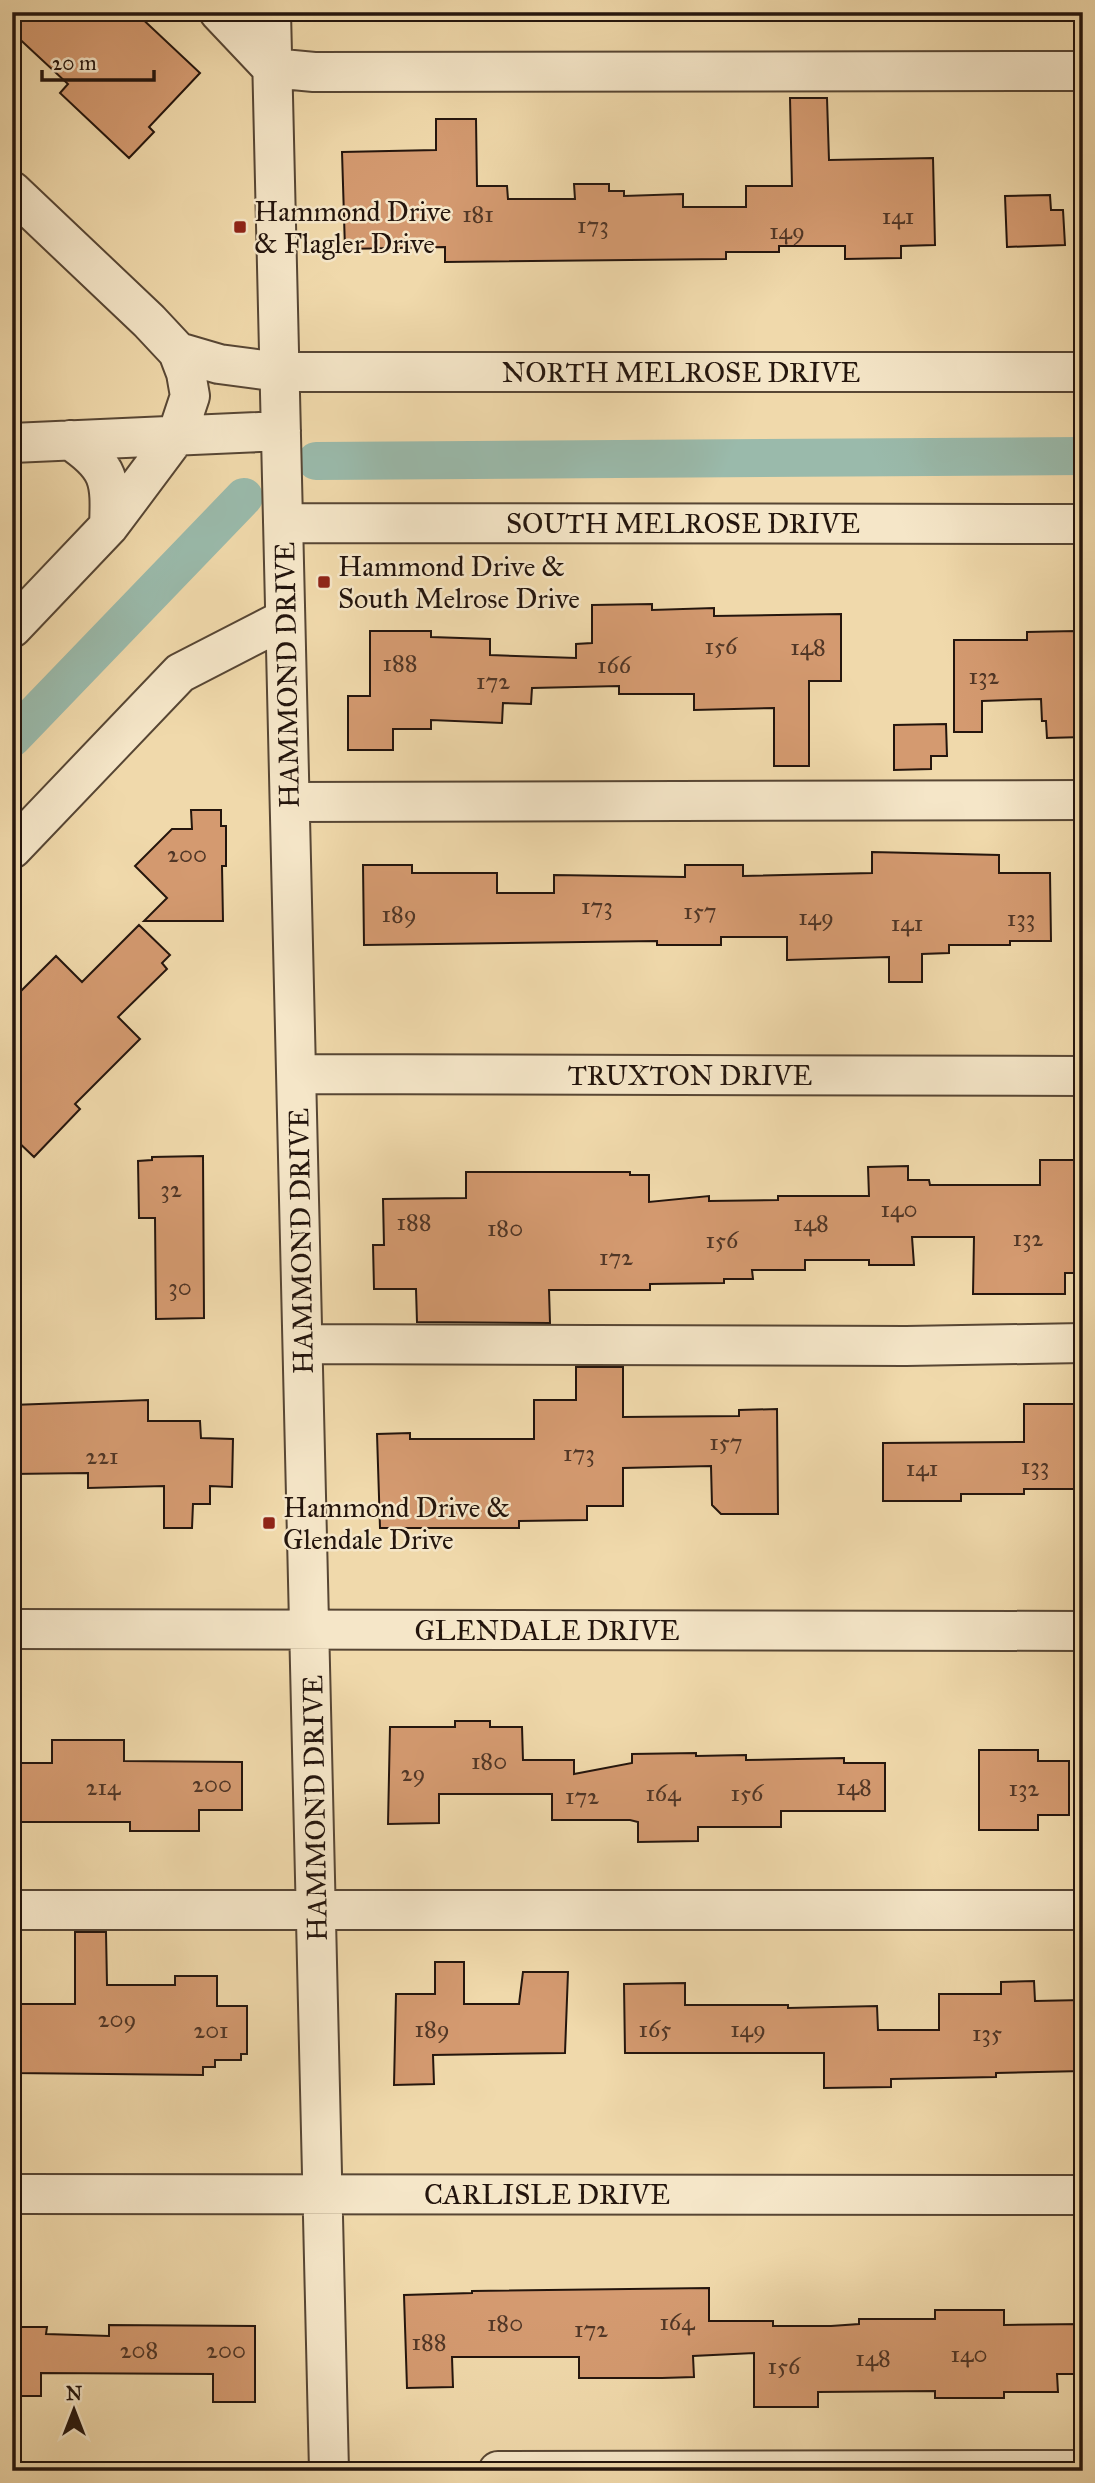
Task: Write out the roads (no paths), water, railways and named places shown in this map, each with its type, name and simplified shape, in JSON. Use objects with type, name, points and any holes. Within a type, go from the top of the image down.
[{"type":"street","points":[[219,12],[272,68],[314,72],[1083,71]]},
{"type":"street","name":"HAMMOND DRIVE","points":[[271,12],[329,2471]]},
{"type":"street","points":[[12,191],[178,352],[186,373],[190,396],[177,435],[110,526],[12,628]]},
{"type":"street","name":"NORTH MELROSE DRIVE","points":[[178,352],[219,364],[279,372],[1083,372]]},
{"type":"street","points":[[12,443],[281,431]]},
{"type":"street","points":[[70,440],[93,455],[105,471],[111,487],[110,526]]},
{"type":"street","name":"SOUTH MELROSE DRIVE","points":[[283,523],[1083,524]]},
{"type":"street","points":[[12,849],[180,673],[285,619]]},
{"type":"street","points":[[290,802],[1083,800]]},
{"type":"street","name":"TRUXTON DRIVE","points":[[297,1074],[1083,1076]]},
{"type":"street","points":[[304,1344],[906,1346],[1083,1343]]},
{"type":"street","name":"GLENDALE DRIVE","points":[[12,1629],[1083,1631]]},
{"type":"street","points":[[12,1910],[1083,1910]]},
{"type":"street","name":"CARLISLE DRIVE","points":[[12,2194],[1083,2195]]},
{"type":"street","points":[[498,2471],[1083,2470]]},
{"type":"waterway","points":[[316,461],[1083,456]]},
{"type":"waterway","points":[[12,738],[244,497]]},
{"type":"place","name":"Hammond Drive & Flagler Drive","points":[[240,227]]},
{"type":"place","name":"Hammond Drive & South Melrose Drive","points":[[324,582]]},
{"type":"place","name":"Hammond Drive & Glendale Drive","points":[[269,1523]]}]
